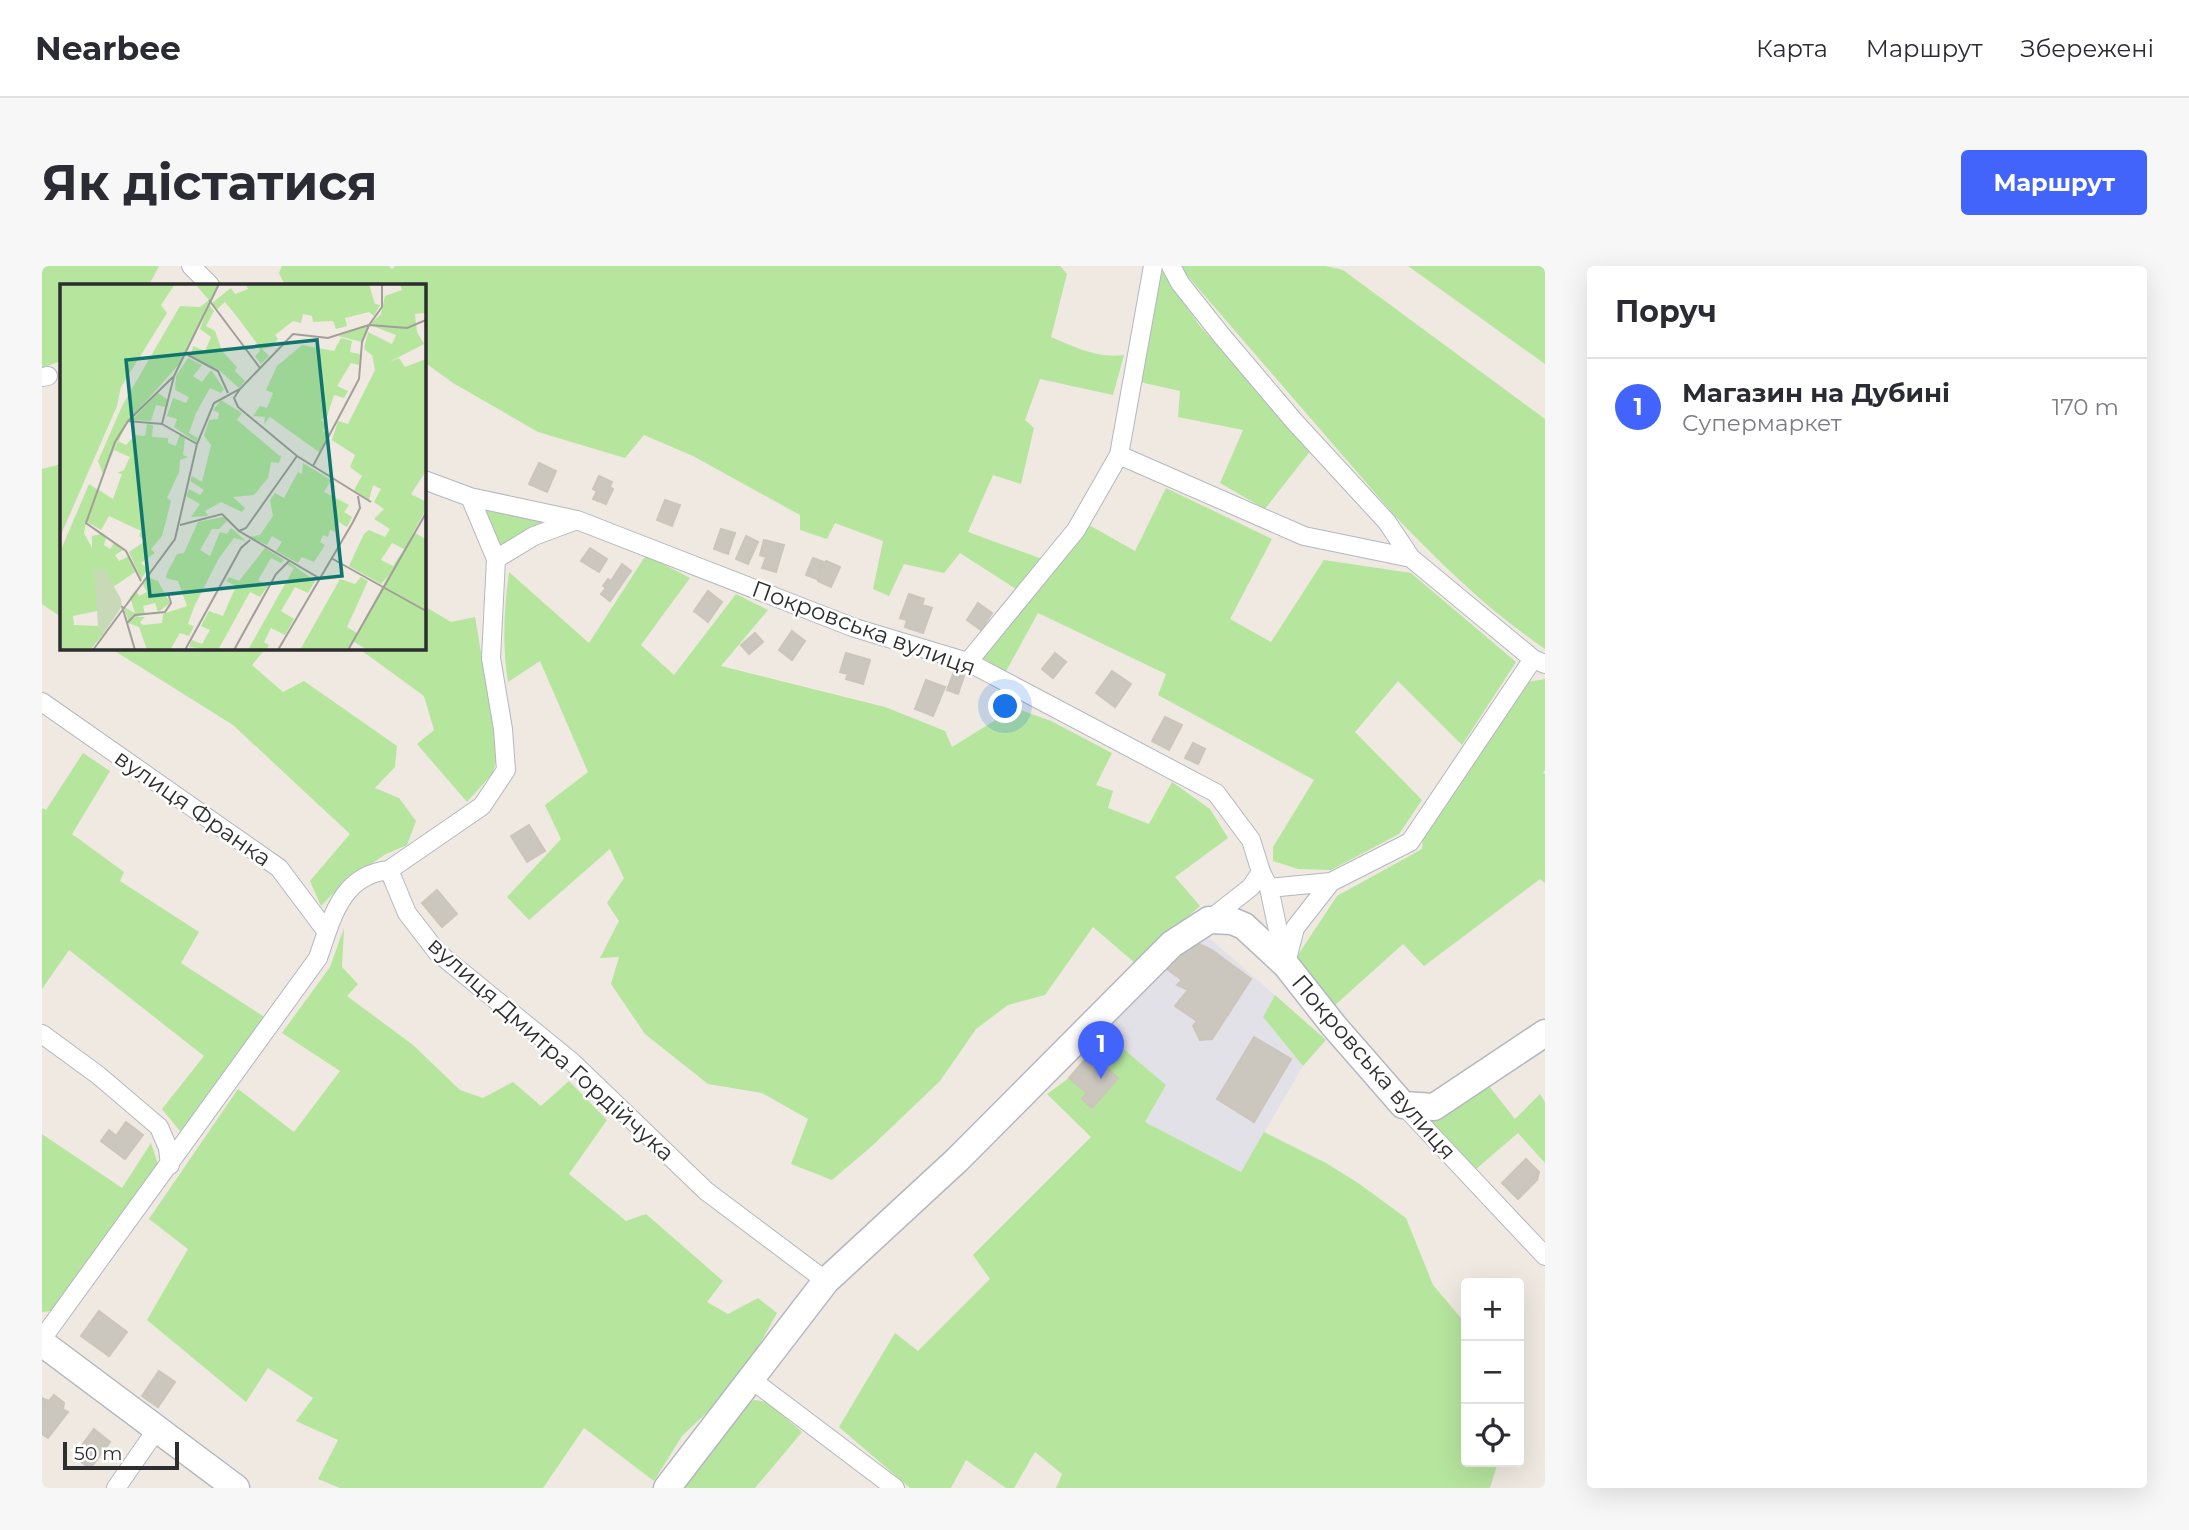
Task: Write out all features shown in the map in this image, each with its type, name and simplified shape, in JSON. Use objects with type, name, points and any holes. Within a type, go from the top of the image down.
[{"type":"street","points":[[191,266],[209,284]]},
{"type":"street","points":[[968,662],[1076,530],[1119,455],[1153,266]]},
{"type":"street","points":[[1171,266],[1180,283],[1222,336],[1294,421],[1387,522],[1411,558],[1539,662],[1410,842],[1331,882],[1269,888]]},
{"type":"street","points":[[1119,455],[1304,536],[1411,558]]},
{"type":"street","name":"Покровська вулиця","points":[[425,480],[470,497],[577,520],[855,628],[968,662],[1216,793],[1251,840],[1269,888],[1286,965],[1334,1026],[1403,1105],[1545,1256]]},
{"type":"street","points":[[236,1488],[42,1341],[318,958],[336,906],[351,887],[373,872],[390,870],[482,806],[506,770],[503,729],[491,659],[495,559],[470,497]]},
{"type":"street","points":[[495,559],[534,536],[577,520]]},
{"type":"street","name":"вулиця Франка","points":[[42,702],[279,868],[327,932]]},
{"type":"street","name":"вулиця Дмитра Гордійчука","points":[[390,870],[408,913],[437,952],[572,1062],[706,1191],[826,1281]]},
{"type":"street","points":[[667,1488],[826,1281],[957,1160],[1172,944],[1209,920],[1251,887],[1261,872]]},
{"type":"street","points":[[1209,920],[1232,921],[1244,926],[1286,965],[1295,928],[1331,882]]},
{"type":"street","points":[[1403,1105],[1434,1107],[1545,1033]]},
{"type":"street","points":[[42,1034],[98,1074],[159,1127],[168,1148],[170,1165]]},
{"type":"street","points":[[752,1380],[895,1488]]},
{"type":"street","points":[[116,1488],[157,1429]]},
{"type":"shaded area","points":[[1207,936],[1275,995],[1263,1017],[1303,1066],[1241,1172],[1145,1122],[1166,1085],[1105,1033],[1172,951]]},
{"type":"green space","points":[[42,266],[159,266],[150,284],[60,284],[60,361],[42,368]]},
{"type":"green space","points":[[282,266],[389,266],[392,269],[395,266],[1060,266],[1067,274],[1051,337],[1096,354],[1124,355],[1113,395],[1040,379],[1025,420],[1034,428],[1021,484],[993,475],[968,532],[1045,560],[1016,589],[960,553],[944,573],[904,564],[889,596],[873,589],[883,541],[835,523],[827,539],[800,530],[800,515],[693,456],[644,435],[625,458],[538,432],[453,383],[425,363],[425,284],[284,284],[279,273]]},
{"type":"green space","points":[[1179,266],[1326,266],[1343,270],[1545,419],[1545,649],[1467,587],[1395,516]]},
{"type":"green space","points":[[1408,266],[1545,266],[1545,364]]},
{"type":"green space","points":[[1160,268],[1199,325],[1311,450],[1265,509],[1220,483],[1243,430],[1178,417],[1180,391],[1140,382]]},
{"type":"green space","points":[[60,464],[60,616],[42,604],[42,469]]},
{"type":"green space","points":[[1166,488],[1272,539],[1230,619],[1271,642],[1324,560],[1411,573],[1516,662],[1462,745],[1398,681],[1355,732],[1422,800],[1399,834],[1331,870],[1298,869],[1273,861],[1273,847],[1314,780],[1158,695],[1166,674],[1038,613],[1005,673],[983,658],[1089,525],[1135,551]]},
{"type":"green space","points":[[479,504],[562,520],[498,552]]},
{"type":"green space","points":[[646,555],[690,578],[641,645],[674,675],[736,594],[768,610],[721,666],[885,707],[945,731],[952,747],[1015,708],[1051,721],[1112,753],[1096,785],[1113,791],[1108,808],[1149,824],[1172,782],[1210,809],[1228,838],[1175,877],[1200,906],[1135,963],[1093,927],[1045,995],[1008,1005],[976,1029],[940,1081],[832,1180],[791,1164],[808,1119],[762,1093],[708,1084],[645,1034],[611,984],[619,957],[600,958],[619,921],[607,903],[624,878],[610,849],[529,920],[507,897],[561,839],[545,805],[588,772],[540,661],[508,682],[504,627],[509,572],[589,643]]},
{"type":"green space","points":[[425,607],[451,622],[475,617],[498,753],[493,773],[467,802],[417,744],[434,730],[424,696],[359,649],[425,649]]},
{"type":"green space","points":[[112,649],[265,649],[252,665],[283,692],[304,681],[397,746],[395,767],[375,788],[399,798],[416,821],[407,845],[386,854],[344,882],[321,906],[310,881],[350,834],[233,725]]},
{"type":"green space","points":[[1545,679],[1545,883],[1540,879],[1424,966],[1403,944],[1334,1006],[1294,961],[1337,896],[1422,849],[1423,834],[1527,682]]},
{"type":"green space","points":[[83,753],[110,771],[72,834],[124,872],[120,881],[199,932],[181,963],[266,1018],[203,1109],[180,1131],[162,1109],[204,1056],[69,950],[42,989],[42,808],[46,810]]},
{"type":"green space","points":[[344,928],[342,967],[358,984],[347,996],[413,1045],[460,1090],[483,1098],[513,1082],[541,1106],[569,1081],[607,1120],[569,1174],[626,1221],[646,1214],[723,1281],[707,1302],[728,1314],[758,1298],[777,1313],[739,1382],[682,1436],[654,1481],[584,1428],[543,1488],[340,1488],[318,1479],[338,1440],[296,1421],[313,1398],[268,1368],[246,1402],[147,1320],[188,1249],[149,1219],[238,1089],[294,1132],[340,1071],[282,1033],[330,967]]},
{"type":"green space","points":[[1275,995],[1326,1040],[1303,1066],[1263,1017]]},
{"type":"green space","points":[[1105,1033],[1166,1085],[1145,1122],[1241,1172],[1264,1132],[1326,1163],[1406,1218],[1433,1285],[1461,1318],[1461,1467],[1496,1467],[1490,1488],[1056,1488],[1062,1474],[1035,1452],[1014,1488],[1006,1488],[966,1460],[951,1488],[910,1488],[839,1427],[895,1333],[918,1351],[990,1279],[973,1255],[1091,1137],[1047,1094],[1069,1078],[1087,1093],[1082,1099],[1093,1108],[1118,1078],[1090,1054]]},
{"type":"green space","points":[[1485,1081],[1515,1119],[1540,1094],[1545,1102],[1545,1163],[1518,1133],[1475,1170],[1429,1119]]},
{"type":"green space","points":[[42,1134],[122,1188],[151,1143],[159,1167],[51,1311],[42,1312]]},
{"type":"green space","points":[[755,1400],[767,1402],[802,1432],[755,1488],[677,1488],[743,1404]]},
{"type":"building","points":[[539,463],[556,471],[547,492],[529,484]]},
{"type":"building","points":[[599,476],[612,482],[610,487],[613,489],[606,504],[593,499],[597,491],[593,489]]},
{"type":"building","points":[[665,500],[680,505],[672,526],[657,520]]},
{"type":"building","points":[[721,529],[735,533],[728,554],[714,549]]},
{"type":"building","points":[[746,536],[758,542],[748,564],[736,559]]},
{"type":"building","points":[[764,540],[784,545],[776,572],[762,568],[766,557],[760,555]]},
{"type":"building","points":[[590,548],[607,559],[599,572],[581,561]]},
{"type":"building","points":[[813,558],[824,562],[817,579],[806,575]]},
{"type":"building","points":[[826,561],[840,567],[831,587],[818,581]]},
{"type":"building","points":[[622,564],[631,571],[610,601],[601,594],[606,588],[603,586],[608,579],[611,581]]},
{"type":"building","points":[[708,591],[722,602],[708,622],[694,611]]},
{"type":"building","points":[[909,594],[924,599],[922,605],[932,608],[923,633],[905,627],[907,620],[900,618]]},
{"type":"building","points":[[978,603],[992,613],[981,630],[967,620]]},
{"type":"building","points":[[792,631],[805,641],[792,660],[779,650]]},
{"type":"building","points":[[755,633],[763,642],[749,654],[741,645]]},
{"type":"building","points":[[846,653],[870,660],[863,684],[846,679],[848,674],[840,672]]},
{"type":"building","points":[[1055,653],[1066,662],[1053,678],[1042,669]]},
{"type":"building","points":[[1112,671],[1131,684],[1115,707],[1096,693]]},
{"type":"building","points":[[954,672],[964,676],[958,694],[947,690]]},
{"type":"building","points":[[926,680],[945,687],[933,716],[915,709]]},
{"type":"building","points":[[1165,717],[1182,725],[1169,750],[1152,741]]},
{"type":"building","points":[[1193,743],[1205,749],[1198,764],[1185,758]]},
{"type":"building","points":[[529,825],[545,851],[527,862],[511,836]]},
{"type":"building","points":[[437,890],[457,914],[442,927],[422,903]]},
{"type":"building","points":[[1199,944],[1212,950],[1251,979],[1212,1039],[1200,1040],[1193,1026],[1197,1021],[1175,1006],[1188,990],[1177,985],[1182,980],[1161,965],[1175,953]]},
{"type":"building","points":[[1254,1037],[1291,1059],[1254,1122],[1217,1099]]},
{"type":"building","points":[[1090,1054],[1118,1078],[1092,1108],[1082,1099],[1087,1093],[1069,1078]]},
{"type":"building","points":[[126,1122],[143,1135],[125,1159],[101,1141],[109,1130],[116,1136]]},
{"type":"building","points":[[1526,1159],[1539,1172],[1537,1180],[1518,1199],[1502,1183]]},
{"type":"building","points":[[99,1311],[127,1332],[109,1356],[81,1336]]},
{"type":"building","points":[[159,1371],[175,1382],[158,1407],[142,1396]]},
{"type":"building","points":[[54,1395],[64,1403],[63,1409],[68,1412],[48,1438],[42,1434],[42,1398],[49,1401]]},
{"type":"building","points":[[94,1429],[110,1442],[90,1469],[74,1456]]},
{"type":"place","name":"Магазин на Дубині","points":[[1101,1079]]}]
